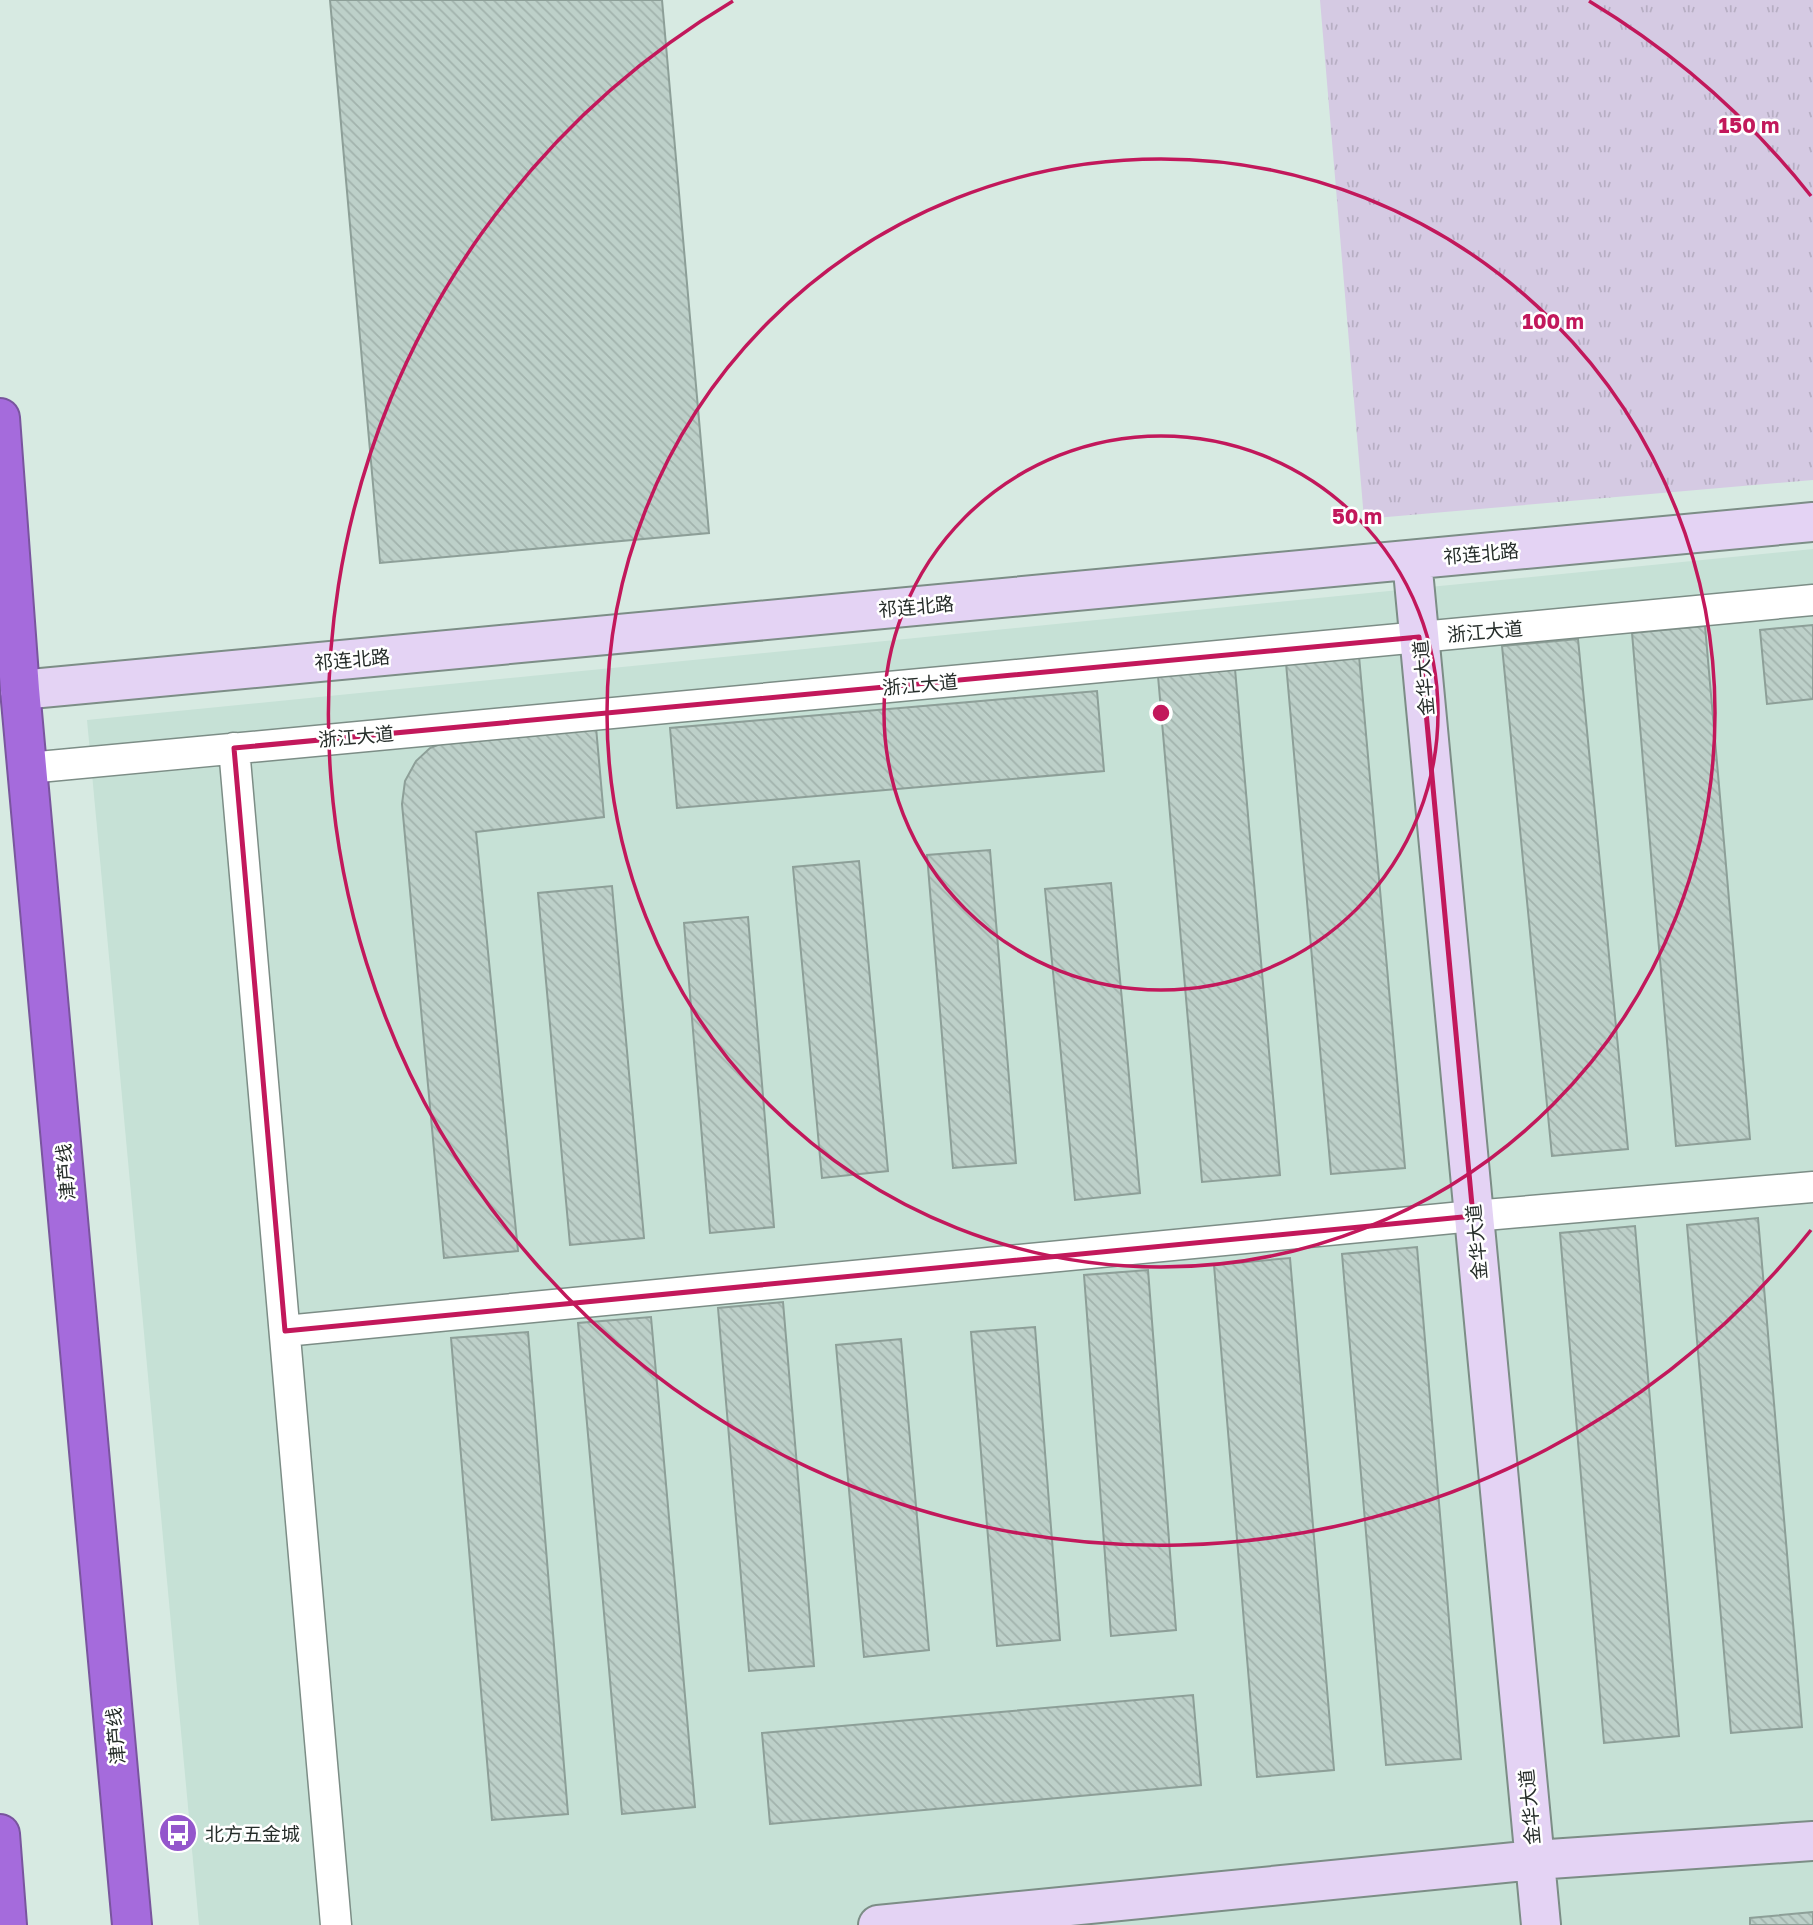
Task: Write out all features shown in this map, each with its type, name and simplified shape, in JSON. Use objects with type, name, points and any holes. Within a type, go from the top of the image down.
[{"type":"highway","name":"津芦线","points":[[0,418],[20,690],[132,1925]]},
{"type":"highway","points":[[0,1833],[7,1925]]},
{"type":"street","name":"祁连北路","points":[[20,690],[1813,522]]},
{"type":"street","name":"金华大道","points":[[1412,560],[1541,1925]]},
{"type":"street","name":"浙江大道","points":[[28,768],[1813,600]]},
{"type":"street","points":[[234,748],[336,1925]]},
{"type":"street","points":[[285,1331],[1474,1216],[1813,1187]]},
{"type":"street","points":[[878,1925],[1535,1860],[1813,1841]]},
{"type":"highlighted area","points":[[1419,637],[1473,1216],[285,1331],[234,748]]},
{"type":"shaded area","name":"北方五金城","points":[[1813,549],[1813,1925],[199,1925],[87,720]]},
{"type":"green space","points":[[1320,0],[1813,0],[1813,480],[1364,519]]},
{"type":"building","points":[[330,0],[662,0],[709,533],[380,563]]},
{"type":"building","points":[[1813,625],[1813,699],[1767,704],[1760,630]]},
{"type":"building","points":[[1705,626],[1750,1139],[1676,1146],[1632,633]]},
{"type":"building","points":[[1578,639],[1628,1149],[1552,1156],[1502,646]]},
{"type":"building","points":[[1359,656],[1405,1168],[1331,1174],[1286,663]]},
{"type":"building","points":[[1235,669],[1280,1175],[1202,1182],[1158,676]]},
{"type":"building","points":[[1097,691],[1104,771],[677,808],[670,728]]},
{"type":"building","points":[[596,727],[604,817],[476,832],[518,1251],[444,1258],[402,804],[405,781],[416,761],[430,748],[448,741]]},
{"type":"building","points":[[990,850],[1016,1163],[953,1168],[927,855]]},
{"type":"building","points":[[859,861],[888,1171],[822,1178],[793,867]]},
{"type":"building","points":[[1111,883],[1140,1193],[1075,1200],[1045,889]]},
{"type":"building","points":[[612,886],[644,1238],[570,1245],[538,893]]},
{"type":"building","points":[[748,917],[774,1227],[710,1233],[684,923]]},
{"type":"building","points":[[1758,1218],[1802,1727],[1731,1733],[1687,1225]]},
{"type":"building","points":[[1635,1226],[1679,1736],[1604,1743],[1560,1233]]},
{"type":"building","points":[[1417,1247],[1461,1759],[1386,1765],[1342,1254]]},
{"type":"building","points":[[1290,1258],[1334,1770],[1257,1777],[1214,1265]]},
{"type":"building","points":[[1148,1270],[1176,1630],[1111,1636],[1084,1275]]},
{"type":"building","points":[[783,1302],[814,1666],[749,1671],[718,1308]]},
{"type":"building","points":[[651,1317],[695,1807],[622,1814],[578,1323]]},
{"type":"building","points":[[1035,1327],[1060,1640],[997,1646],[971,1332]]},
{"type":"building","points":[[528,1332],[568,1814],[492,1820],[451,1338]]},
{"type":"building","points":[[901,1339],[929,1650],[864,1657],[836,1345]]},
{"type":"building","points":[[1193,1695],[1201,1785],[770,1824],[762,1733]]},
{"type":"building","points":[[1813,1912],[1813,1925],[1750,1925],[1750,1918]]},
{"type":"place","name":"北方五金城","points":[[178,1833]]}]
